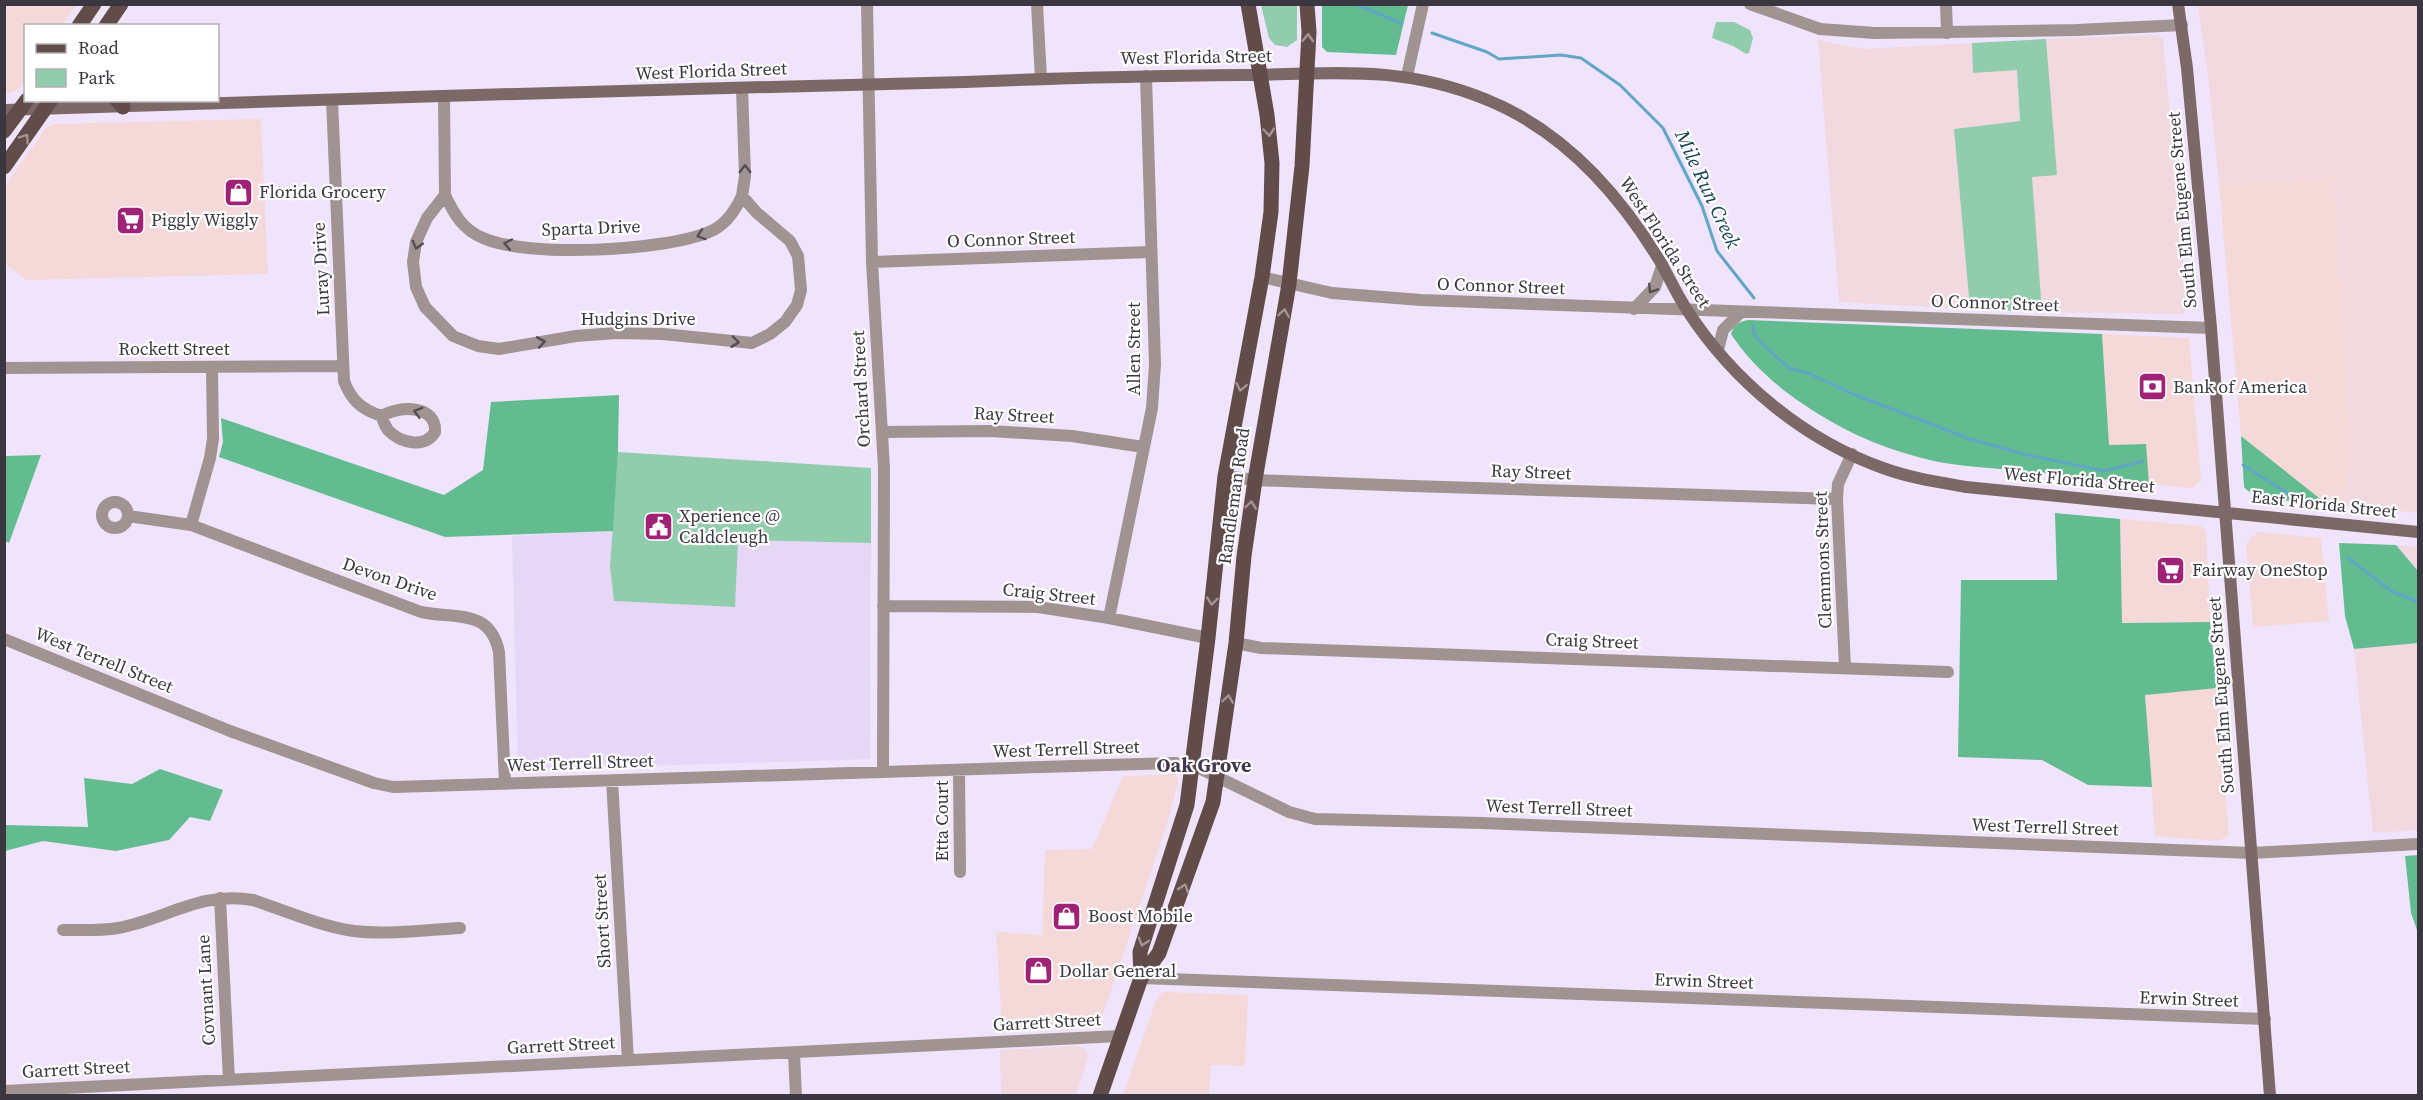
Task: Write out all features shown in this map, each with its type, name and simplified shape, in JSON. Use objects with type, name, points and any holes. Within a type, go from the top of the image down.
[{"type":"main road","points":[[80,24],[94,4]]},
{"type":"main road","points":[[107,24],[121,4]]},
{"type":"main road","name":"Randleman Road","points":[[1141,978],[1140,952],[1187,805],[1225,476],[1272,212],[1272,163],[1267,115],[1248,4]]},
{"type":"main road","name":"Randleman Road","points":[[1100,1095],[1141,978],[1159,953],[1180,897],[1213,802],[1218,776],[1236,643],[1244,556],[1289,284],[1302,166],[1309,32],[1306,4]]},
{"type":"main road","name":"South Elm Eugene Street","points":[[2178,4],[2182,25],[2211,328],[2270,1095]]},
{"type":"main road","name":"West Florida Street","points":[[4,110],[24,105],[332,100],[1306,72],[1407,76],[1431,81],[1488,100],[1539,127],[1577,156],[1604,182],[1662,266],[1687,311],[1733,369],[1774,406],[1809,433],[1881,467],[1918,479],[1966,487],[2225,511]]},
{"type":"main road","points":[[4,131],[24,105]]},
{"type":"main road","points":[[4,167],[48,105]]},
{"type":"main road","name":"East Florida Street","points":[[2225,511],[2418,532]]},
{"type":"street","name":"Orchard Street","points":[[867,4],[872,262],[882,432],[883,772]]},
{"type":"street","points":[[1037,4],[1041,79]]},
{"type":"street","points":[[1407,76],[1423,4]]},
{"type":"street","points":[[1750,4],[1820,29],[1875,33],[1947,33],[2182,25]]},
{"type":"street","points":[[1946,4],[1947,33]]},
{"type":"street","name":"Allen Street","points":[[1108,618],[1152,408],[1155,364],[1146,76]]},
{"type":"street","points":[[742,88],[745,176],[742,196]]},
{"type":"street","points":[[444,96],[446,195]]},
{"type":"street","name":"Luray Drive","points":[[332,100],[344,381],[353,400],[363,409],[381,416]]},
{"type":"street","name":"Hudgins Drive","points":[[446,195],[427,218],[416,242],[413,262],[417,287],[425,307],[453,336],[478,346],[499,349],[576,336],[616,333],[690,336],[752,344],[770,334],[785,322],[797,305],[801,290],[798,256],[790,241],[742,196]]},
{"type":"street","name":"Sparta Drive","points":[[446,195],[455,215],[467,229],[484,239],[515,246],[558,249],[630,247],[685,240],[711,232],[726,221],[742,196]]},
{"type":"street","name":"O Connor Street","points":[[872,262],[1150,252]]},
{"type":"street","points":[[1634,309],[1655,287],[1662,266]]},
{"type":"street","name":"O Connor Street","points":[[1262,277],[1332,293],[1421,300],[2211,328]]},
{"type":"street","points":[[1718,350],[1723,330],[1741,312]]},
{"type":"street","name":"Rockett Street","points":[[4,368],[343,366]]},
{"type":"street","points":[[191,525],[210,458],[213,439],[212,367]]},
{"type":"street","name":"Ray Street","points":[[882,432],[990,431],[1072,436],[1143,447]]},
{"type":"street","name":"Clemmons Street","points":[[1845,667],[1837,499],[1838,484],[1852,454]]},
{"type":"street","name":"Ray Street","points":[[1225,476],[1255,480],[1837,499]]},
{"type":"street","name":"Devon Drive","points":[[128,516],[191,525],[410,608],[441,616],[471,617],[486,626],[497,641],[499,652],[505,783]]},
{"type":"street","name":"Craig Street","points":[[884,606],[1038,607],[1208,638]]},
{"type":"street","name":"West Terrell Street","points":[[4,639],[230,731],[374,783],[393,787],[1174,763],[1193,765],[1289,812],[1316,819],[1759,833],[2252,853],[2418,844]]},
{"type":"street","name":"Craig Street","points":[[1236,643],[1261,648],[1948,672]]},
{"type":"street","name":"Etta Court","points":[[959,770],[960,872]]},
{"type":"street","name":"Short Street","points":[[612,780],[628,1060]]},
{"type":"street","points":[[63,930],[118,928],[207,899],[220,898],[253,900],[337,928],[355,931],[387,932],[460,928]]},
{"type":"street","name":"Covnant Lane","points":[[220,898],[229,1080]]},
{"type":"street","name":"Erwin Street","points":[[1141,978],[2265,1019]]},
{"type":"street","name":"Garrett Street","points":[[4,1090],[1120,1036]]},
{"type":"street","points":[[794,1053],[796,1095]]},
{"type":"shaded area","points":[[4,5],[76,5],[63,24],[24,24],[23,84],[16,91],[5,94]]},
{"type":"shaded area","points":[[2198,5],[2418,5],[2418,513],[2342,505],[2348,485],[2352,432],[2348,408],[2335,177],[2219,184]]},
{"type":"shaded area","points":[[2157,35],[2163,39],[2188,308],[2182,314],[2042,312],[2031,177],[2056,174],[2046,39]]},
{"type":"shaded area","points":[[1818,40],[1864,49],[1972,43],[1973,73],[2017,69],[2020,122],[1954,129],[1970,309],[1839,302]]},
{"type":"shaded area","points":[[261,119],[268,274],[27,280],[5,264],[5,186],[46,128],[54,124]]},
{"type":"shaded area","points":[[2335,177],[2348,408],[2352,432],[2348,485],[2342,505],[2323,501],[2241,436],[2219,184]]},
{"type":"shaded area","points":[[2102,334],[2189,338],[2201,480],[2193,488],[2149,484],[2146,444],[2109,445]]},
{"type":"shaded area","points":[[2120,519],[2201,526],[2206,531],[2210,622],[2121,623]]},
{"type":"shaded area","points":[[613,531],[610,567],[614,601],[734,607],[738,540],[871,543],[870,759],[518,770],[512,536]]},
{"type":"shaded area","points":[[2259,532],[2321,538],[2329,621],[2253,627],[2246,545],[2250,538]]},
{"type":"shaded area","points":[[2396,545],[2418,547],[2418,571]]},
{"type":"shaded area","points":[[2418,643],[2418,830],[2373,833],[2354,649]]},
{"type":"shaded area","points":[[2217,688],[2229,835],[2219,841],[2155,836],[2145,694]]},
{"type":"shaded area","points":[[1175,774],[1179,779],[1168,821],[1100,1023],[1002,1028],[996,932],[1042,935],[1045,850],[1092,849],[1123,776]]},
{"type":"shaded area","points":[[1163,992],[1248,995],[1245,1066],[1211,1065],[1209,1095],[1123,1095],[1157,998]]},
{"type":"shaded area","points":[[1077,1046],[1085,1049],[1089,1056],[1076,1095],[1001,1095],[1000,1050]]},
{"type":"green space","points":[[1261,5],[1297,5],[1297,40],[1287,47],[1275,45],[1269,38]]},
{"type":"green space","points":[[1322,5],[1408,5],[1396,55],[1327,52],[1322,47]]},
{"type":"green space","points":[[1716,22],[1734,22],[1750,30],[1753,38],[1749,53],[1746,54],[1712,38]]},
{"type":"green space","points":[[2046,39],[2057,175],[2032,177],[2042,312],[1970,309],[1954,129],[2020,121],[2017,70],[1973,73],[1972,43]]},
{"type":"green space","points":[[1748,320],[2102,334],[2109,445],[2146,444],[2149,484],[1953,464],[1902,453],[1872,442],[1816,413],[1782,389],[1763,372],[1731,334],[1737,324]]},
{"type":"green space","points":[[619,395],[613,531],[445,537],[219,457],[223,442],[221,418],[444,495],[483,470],[491,402]]},
{"type":"green space","points":[[2241,436],[2323,501],[2316,503],[2267,498],[2249,492],[2244,487]]},
{"type":"green space","points":[[618,452],[871,468],[871,543],[738,540],[735,607],[614,601],[610,567]]},
{"type":"green space","points":[[41,455],[9,543],[5,541],[5,456]]},
{"type":"green space","points":[[2055,513],[2120,519],[2122,623],[2210,622],[2217,688],[2145,695],[2152,787],[2088,785],[2042,760],[1958,757],[1961,580],[2057,580]]},
{"type":"green space","points":[[2339,543],[2396,545],[2418,571],[2418,643],[2354,649],[2345,616]]},
{"type":"green space","points":[[160,769],[223,790],[210,821],[190,817],[169,840],[116,851],[43,841],[5,851],[5,825],[88,827],[84,778],[132,784]]},
{"type":"green space","points":[[2418,855],[2418,933],[2411,913],[2405,856]]},
{"type":"waterway","name":"Mile Run Creek","points":[[1355,4],[1401,23]]},
{"type":"waterway","name":"Mile Run Creek","points":[[1432,33],[1487,52],[1499,59],[1561,55],[1581,58],[1620,85],[1663,128],[1702,206],[1717,251],[1754,298]]},
{"type":"waterway","name":"Mile Run Creek","points":[[1753,325],[1753,331],[1759,341],[1789,368],[1810,374],[1853,394],[1970,439],[2028,455],[2104,471],[2143,461]]},
{"type":"waterway","name":"Mile Run Creek","points":[[2243,465],[2295,498]]},
{"type":"waterway","name":"Mile Run Creek","points":[[2348,558],[2391,591],[2418,602]]},
{"type":"place","name":"Florida Grocery","points":[[238,192]]},
{"type":"place","name":"Piggly Wiggly","points":[[130,220]]},
{"type":"place","name":"Bank of America","points":[[2152,387]]},
{"type":"place","name":"Xperience @ Caldcleugh","points":[[658,526]]},
{"type":"place","name":"Fairway OneStop","points":[[2171,570]]},
{"type":"place","name":"Boost Mobile","points":[[1067,916]]},
{"type":"place","name":"Dollar General","points":[[1038,971]]},
{"type":"district","name":"Oak Grove","points":[[1204,765]]}]
